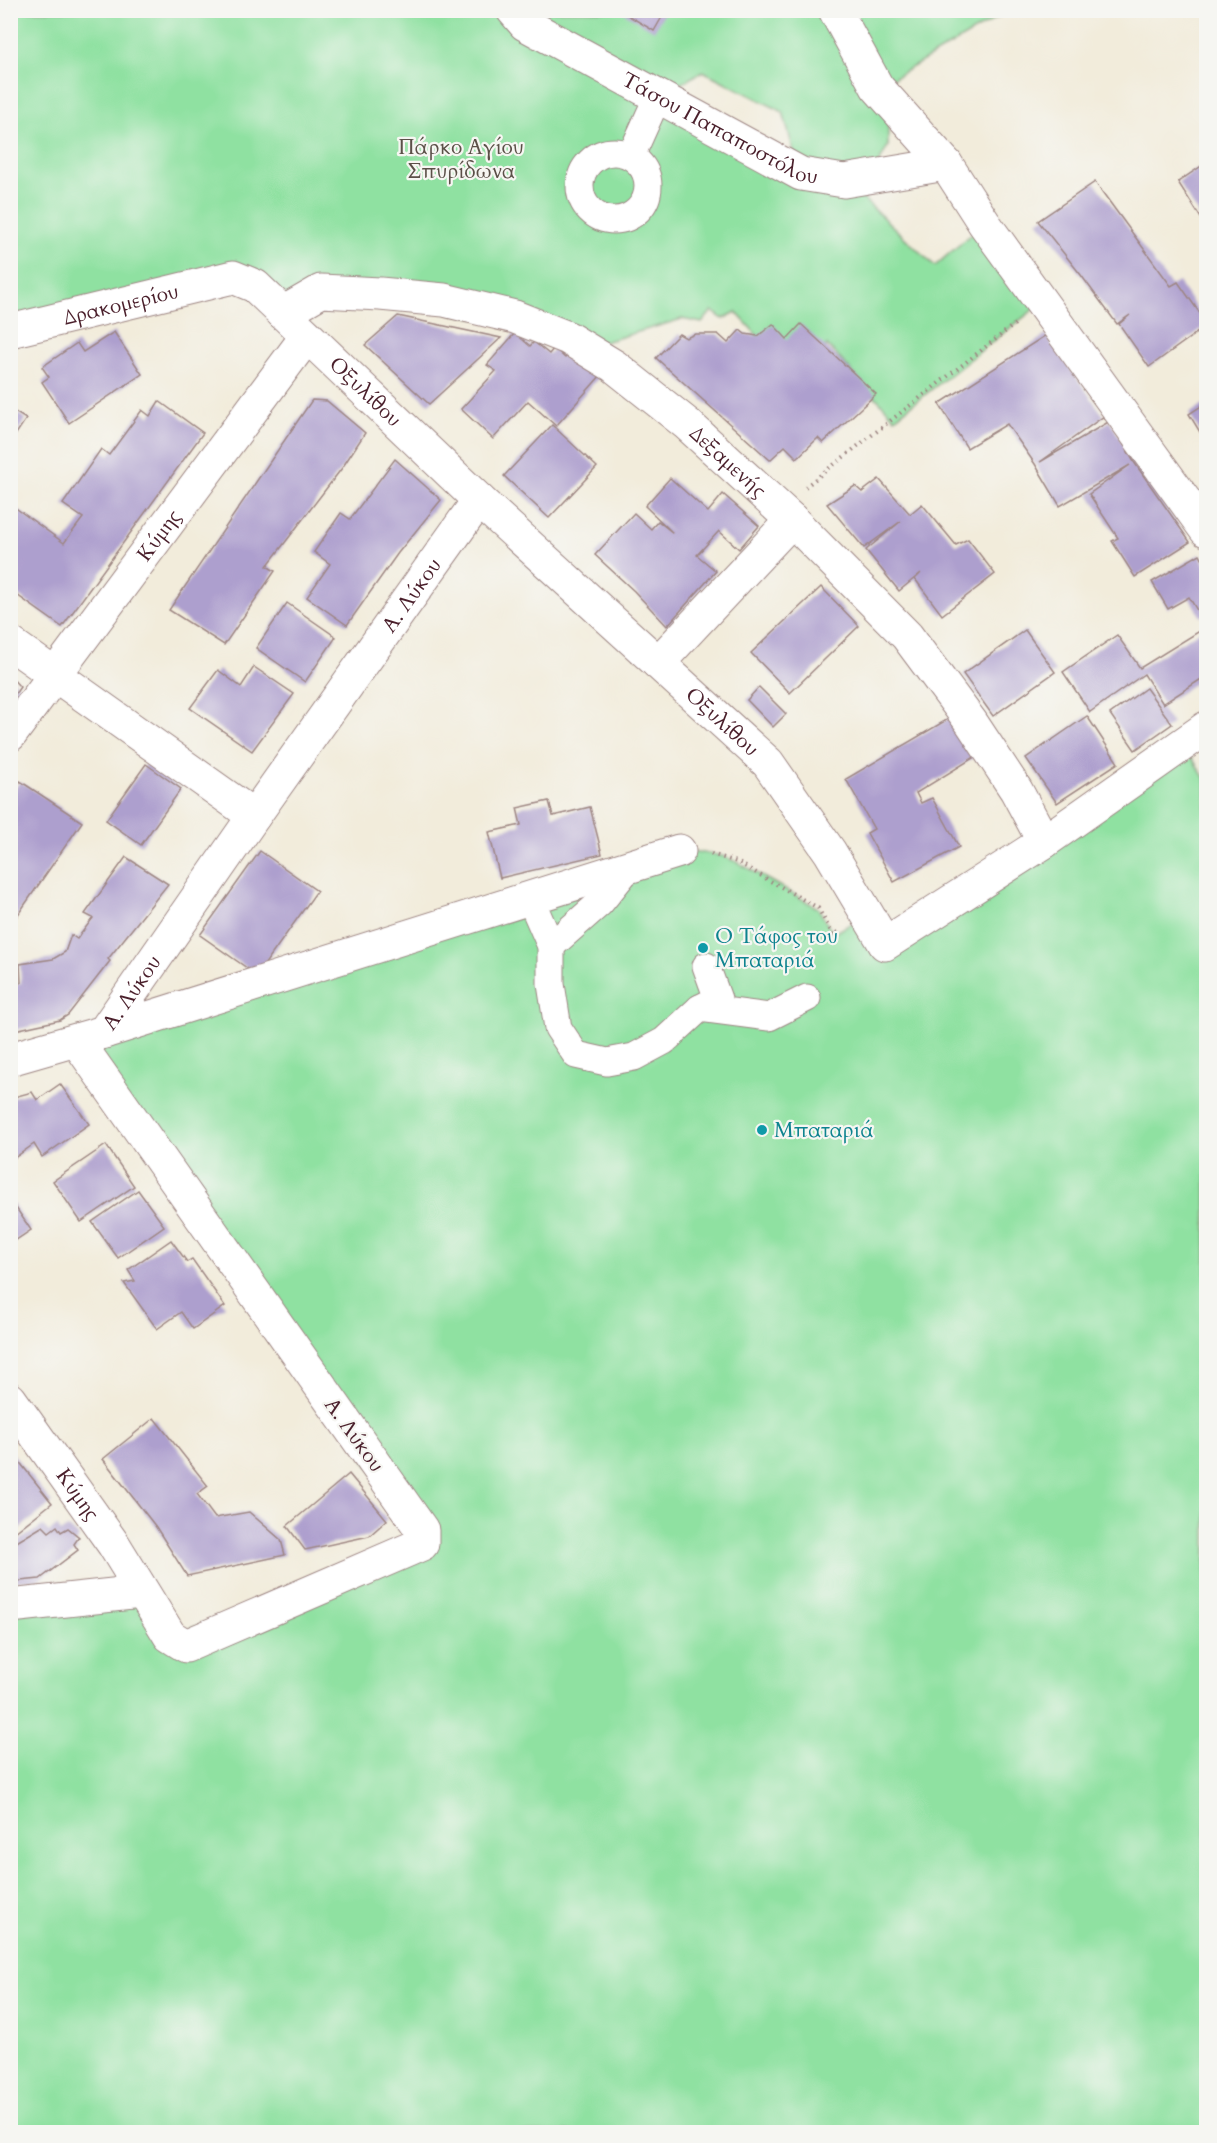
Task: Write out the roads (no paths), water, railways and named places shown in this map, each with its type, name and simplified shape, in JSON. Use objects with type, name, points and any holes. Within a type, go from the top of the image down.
[{"type":"street","name":"Τάσου Παπαποστόλου","points":[[513,10],[525,24],[801,174],[844,181],[946,164]]},
{"type":"street","points":[[835,10],[878,87],[946,164],[990,231],[1206,530]]},
{"type":"street","points":[[631,156],[658,96]]},
{"type":"street","name":"Οξυλίθου","points":[[232,277],[255,286],[479,500],[768,763],[830,852],[885,944],[1044,842],[1206,728]]},
{"type":"street","name":"Δρακομερίου","points":[[10,331],[232,277]]},
{"type":"street","name":"Δεξαμενής","points":[[283,313],[323,291],[444,300],[515,317],[568,338],[614,366],[687,424],[785,514],[907,636],[1010,780],[1044,842]]},
{"type":"street","name":"Κύμης","points":[[10,735],[307,336]]},
{"type":"street","name":"Α. Λύκου","points":[[422,1530],[91,1036],[254,816],[479,500]]},
{"type":"street","points":[[658,663],[785,514]]},
{"type":"street","points":[[10,643],[254,816]]},
{"type":"street","points":[[10,1059],[91,1036],[679,851]]},
{"type":"street","points":[[551,946],[600,903],[630,866]]},
{"type":"street","points":[[530,898],[551,946],[551,984],[558,1028],[576,1055],[607,1062],[634,1057],[664,1041],[700,1008],[718,999],[706,966]]},
{"type":"street","points":[[700,1008],[769,1017],[807,998]]},
{"type":"street","name":"Κύμης","points":[[10,1400],[114,1545],[170,1636],[186,1646],[422,1544],[422,1530]]},
{"type":"street","points":[[10,1606],[141,1592]]},
{"type":"place","name":"Ο Τάφος του Μπαταριά","points":[[703,948]]},
{"type":"place","name":"Μπαταριά","points":[[762,1130]]},
{"type":"park label","name":"Πάρκο Αγίου Σπυρίδωνα","points":[[461,159]]}]
